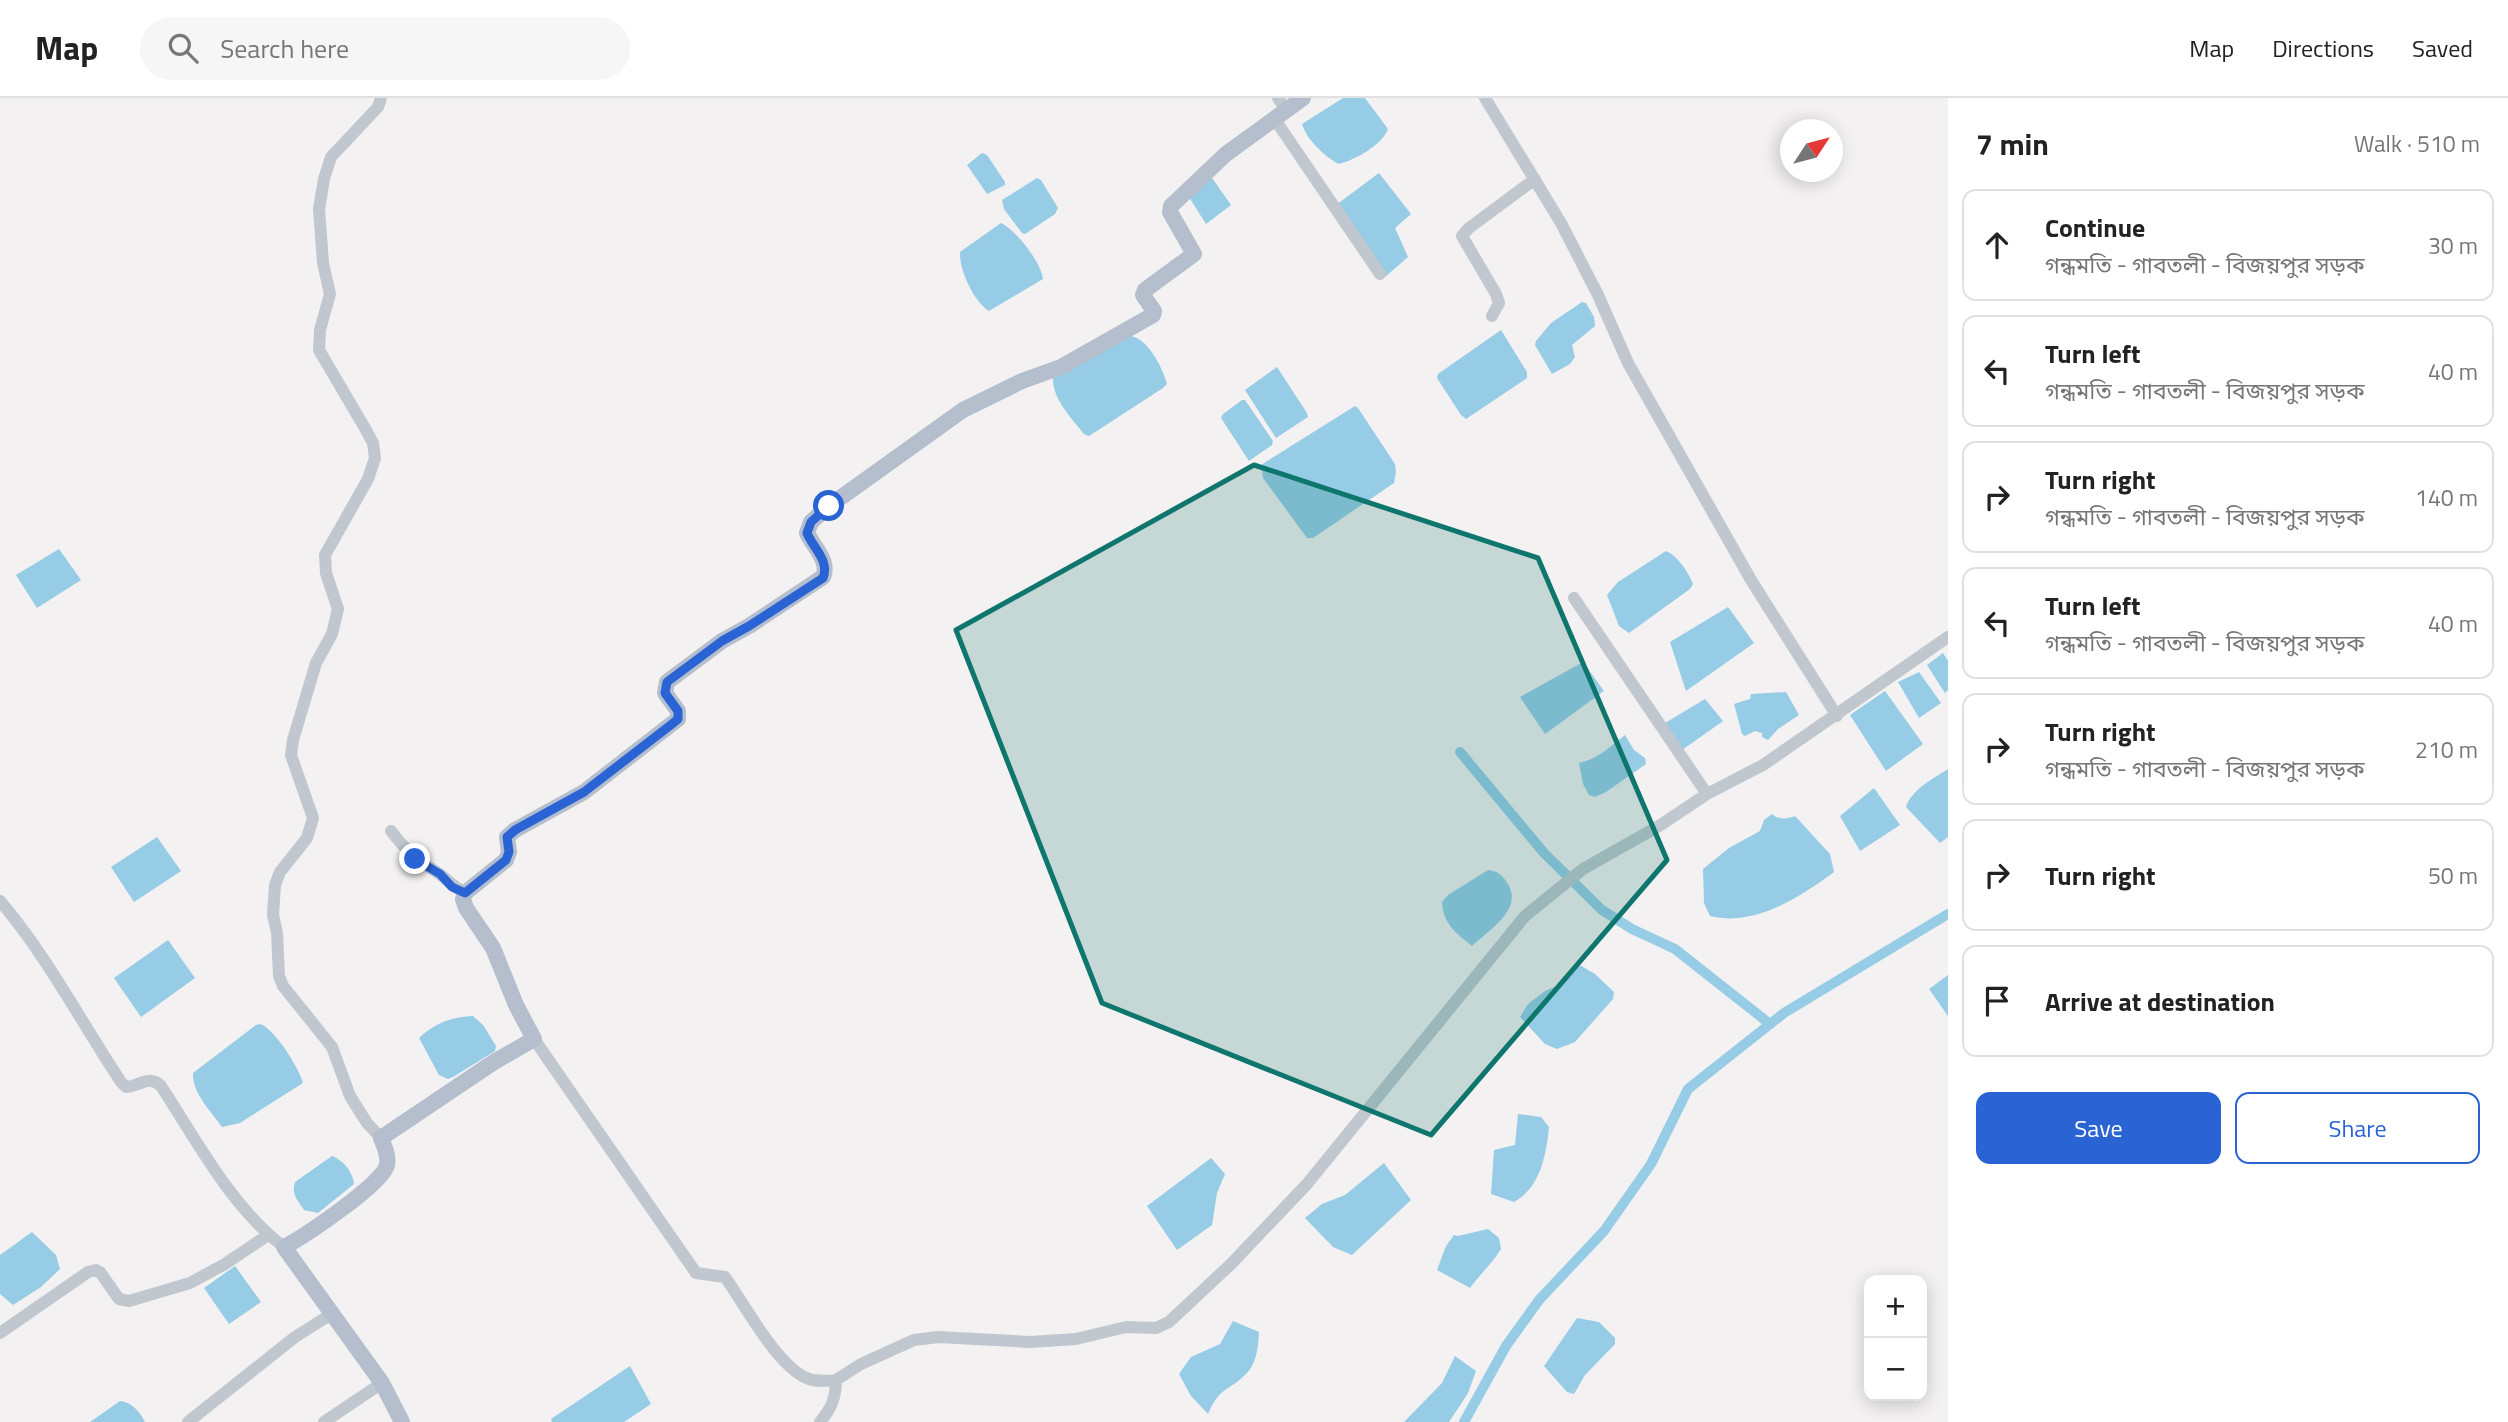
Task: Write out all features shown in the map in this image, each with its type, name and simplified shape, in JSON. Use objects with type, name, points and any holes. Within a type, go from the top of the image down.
[{"type":"main road","points":[[402,1422],[382,1383],[284,1247],[340,1210],[382,1175],[388,1162],[381,1138],[494,1062],[534,1039],[516,1005],[493,948],[466,908],[463,898],[465,893],[506,860],[509,852],[507,837],[515,830],[584,792],[678,719],[678,711],[665,693],[667,682],[722,641],[823,578],[826,570],[824,561],[807,533],[811,522],[829,506],[963,410],[1022,381],[1061,367],[1153,315],[1154,311],[1143,295],[1144,290],[1194,254],[1170,212],[1171,206],[1279,108],[1303,98]]},
{"type":"street","points":[[381,98],[379,107],[331,157],[319,208],[323,263],[330,294],[320,330],[319,350],[373,443],[375,458],[368,479],[325,555],[326,573],[338,609],[332,634],[316,663],[291,755],[313,818],[307,838],[280,872],[275,885],[274,915],[279,976],[283,986],[332,1047],[350,1096],[367,1123],[381,1138]]},
{"type":"street","points":[[1485,98],[1567,235],[1662,424],[1751,580],[1837,716]]},
{"type":"street","points":[[1279,108],[1380,274]]},
{"type":"street","points":[[1492,316],[1499,303],[1496,294],[1462,236],[1535,179]]},
{"type":"street","points":[[1574,597],[1707,794]]},
{"type":"street","points":[[534,1039],[696,1273],[725,1277],[780,1359],[806,1378],[821,1382],[836,1380],[861,1364],[914,1340],[938,1337],[1030,1342],[1076,1339],[1126,1326],[1156,1328],[1169,1322],[1231,1264],[1307,1184],[1492,954],[1525,916],[1560,885],[1707,794],[1763,765],[1948,638]]},
{"type":"street","points":[[391,831],[415,859],[440,874],[452,887],[465,893]]},
{"type":"street","points":[[0,901],[37,952],[121,1082],[126,1087],[148,1079],[161,1086],[227,1186],[268,1235],[284,1247]]},
{"type":"street","points":[[0,1333],[88,1272],[100,1272],[119,1299],[129,1301],[190,1283],[225,1264],[268,1235]]},
{"type":"street","points":[[188,1422],[295,1337],[333,1313]]},
{"type":"street","points":[[820,1422],[832,1407],[836,1380]]},
{"type":"street","points":[[324,1422],[382,1383]]},
{"type":"highlighted area","points":[[1254,465],[1538,558],[1667,860],[1431,1135],[1102,1003],[956,630]]},
{"type":"water","points":[[1343,98],[1365,98],[1388,129],[1380,141],[1367,151],[1339,164],[1317,147],[1302,124]]},
{"type":"water","points":[[982,153],[987,155],[1005,182],[1005,185],[987,194],[967,165]]},
{"type":"water","points":[[1379,173],[1411,214],[1395,228],[1408,257],[1385,277],[1336,205]]},
{"type":"water","points":[[1037,178],[1041,180],[1058,208],[1055,214],[1025,234],[1004,209],[1002,200]]},
{"type":"water","points":[[1212,178],[1231,205],[1206,224],[1187,194]]},
{"type":"water","points":[[1001,223],[1014,232],[1027,247],[1038,264],[1043,279],[989,311],[978,301],[968,285],[960,252]]},
{"type":"water","points":[[1582,302],[1586,303],[1594,317],[1595,326],[1572,345],[1575,357],[1570,364],[1552,374],[1535,345],[1536,341],[1551,323]]},
{"type":"water","points":[[1501,330],[1527,372],[1527,378],[1466,419],[1437,378],[1438,374]]},
{"type":"water","points":[[1130,336],[1148,347],[1167,384],[1089,436],[1084,434],[1059,400],[1053,377]]},
{"type":"water","points":[[1277,367],[1308,417],[1276,438],[1245,390]]},
{"type":"water","points":[[1245,400],[1273,441],[1272,445],[1249,461],[1221,418]]},
{"type":"water","points":[[1355,406],[1395,464],[1394,483],[1313,538],[1307,538],[1263,478],[1261,465]]},
{"type":"water","points":[[59,549],[81,580],[37,608],[16,575]]},
{"type":"water","points":[[1666,551],[1682,565],[1693,584],[1690,589],[1629,633],[1619,626],[1607,595],[1618,582]]},
{"type":"water","points":[[1728,607],[1754,643],[1686,691],[1670,642]]},
{"type":"water","points":[[1943,653],[1948,661],[1948,690],[1945,693],[1927,665]]},
{"type":"water","points":[[1583,662],[1604,691],[1545,734],[1520,697]]},
{"type":"water","points":[[1919,672],[1941,703],[1919,718],[1898,682]]},
{"type":"water","points":[[1885,691],[1923,744],[1886,771],[1850,715]]},
{"type":"water","points":[[1786,692],[1799,715],[1778,729],[1768,740],[1762,737],[1762,733],[1755,731],[1745,736],[1742,734],[1734,704],[1750,699],[1751,694]]},
{"type":"water","points":[[1705,699],[1723,721],[1682,750],[1665,723]]},
{"type":"water","points":[[1625,735],[1634,750],[1645,758],[1646,764],[1606,792],[1595,797],[1589,795],[1583,784],[1579,763],[1598,755]]},
{"type":"water","points":[[1948,769],[1948,837],[1940,843],[1906,807],[1918,790]]},
{"type":"water","points":[[1874,788],[1900,825],[1860,851],[1840,816]]},
{"type":"water","points":[[1772,814],[1783,818],[1795,816],[1830,854],[1834,872],[1791,900],[1759,914],[1727,918],[1710,916],[1704,903],[1703,869],[1729,848],[1760,831],[1764,820]]},
{"type":"water","points":[[157,837],[181,871],[134,902],[111,867]]},
{"type":"water","points":[[1488,870],[1496,872],[1504,879],[1511,891],[1512,900],[1503,917],[1472,946],[1448,922],[1442,902],[1448,895]]},
{"type":"water","points":[[168,940],[195,978],[141,1017],[114,978]]},
{"type":"water","points":[[1578,964],[1595,974],[1614,992],[1613,999],[1575,1042],[1557,1049],[1545,1044],[1520,1017],[1528,1004],[1545,991],[1559,985]]},
{"type":"water","points":[[1948,975],[1948,1016],[1929,989]]},
{"type":"water","points":[[473,1016],[483,1025],[496,1046],[495,1051],[453,1077],[448,1079],[439,1075],[419,1038],[444,1022]]},
{"type":"water","points":[[260,1024],[272,1033],[286,1050],[303,1083],[240,1123],[222,1127],[199,1095],[193,1073]]},
{"type":"water","points":[[1518,1114],[1541,1117],[1549,1127],[1544,1159],[1536,1179],[1523,1196],[1514,1202],[1491,1194],[1494,1150],[1515,1145]]},
{"type":"water","points":[[332,1156],[347,1167],[354,1184],[318,1213],[304,1210],[295,1194],[295,1182]]},
{"type":"water","points":[[1211,1158],[1225,1174],[1217,1193],[1212,1225],[1177,1250],[1147,1206]]},
{"type":"water","points":[[1384,1163],[1411,1200],[1352,1255],[1333,1247],[1305,1218],[1322,1204],[1345,1195]]},
{"type":"water","points":[[1488,1229],[1499,1238],[1501,1249],[1470,1288],[1437,1270],[1446,1246],[1454,1235]]},
{"type":"water","points":[[32,1232],[56,1255],[60,1269],[41,1287],[13,1305],[0,1294],[0,1255]]},
{"type":"water","points":[[235,1266],[261,1302],[229,1324],[204,1288]]},
{"type":"water","points":[[1577,1318],[1599,1322],[1615,1338],[1615,1344],[1585,1375],[1574,1394],[1567,1392],[1544,1366]]},
{"type":"water","points":[[1233,1321],[1259,1332],[1256,1354],[1250,1370],[1221,1394],[1208,1414],[1191,1396],[1179,1374],[1191,1357],[1220,1344]]},
{"type":"water","points":[[1455,1356],[1476,1371],[1468,1393],[1449,1422],[1404,1422],[1442,1383]]},
{"type":"water","points":[[630,1366],[651,1404],[624,1422],[552,1422],[551,1419]]},
{"type":"water","points":[[120,1401],[135,1408],[145,1422],[90,1422]]},
{"type":"waterway","points":[[1460,752],[1544,853],[1602,910],[1632,929],[1675,949],[1770,1024]]},
{"type":"waterway","points":[[1464,1422],[1506,1346],[1539,1300],[1604,1231],[1651,1164],[1688,1089],[1784,1013],[1948,914]]},
{"type":"route","points":[[415,859],[440,874],[452,887],[465,893],[506,860],[509,852],[507,837],[515,830],[584,792],[678,719],[678,711],[665,693],[667,682],[722,641],[823,578],[826,570],[824,561],[807,533],[811,522],[829,506]]}]
